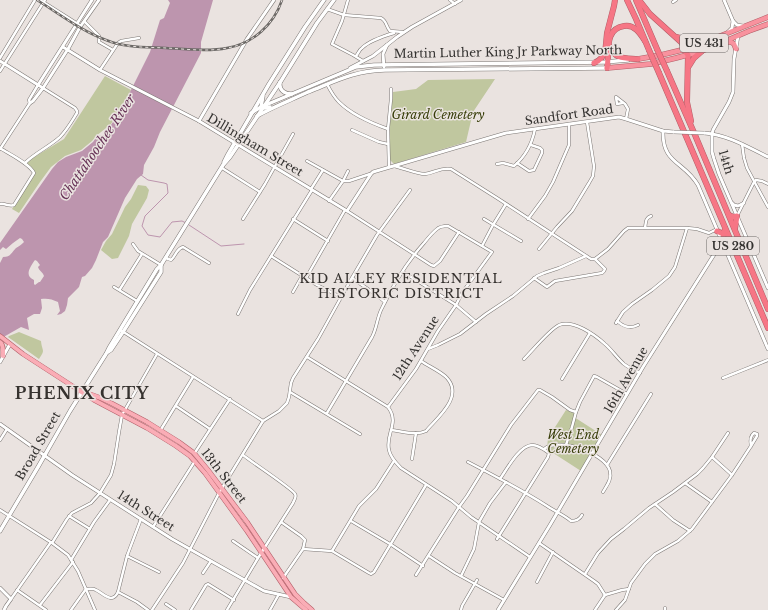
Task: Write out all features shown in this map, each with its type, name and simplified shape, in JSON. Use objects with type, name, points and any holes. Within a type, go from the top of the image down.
[{"type":"highway","points":[[607,62],[605,49],[606,32],[615,0]]},
{"type":"highway","name":"US 280","points":[[627,0],[768,328]]},
{"type":"highway","name":"US 280","points":[[636,0],[695,135],[768,309]]},
{"type":"highway","points":[[639,0],[650,14],[682,43],[684,50],[688,55],[688,67]]},
{"type":"highway","name":"Martin Luther King Jr Parkway North","points":[[638,59],[684,50],[768,17]]},
{"type":"highway","name":"Martin Luther King Jr Parkway North","points":[[607,68],[651,64],[688,55],[702,51],[768,24]]},
{"type":"highway","points":[[607,68],[608,43],[610,35],[613,31],[620,26],[626,25],[633,27],[645,40]]},
{"type":"highway","points":[[738,36],[746,26]]},
{"type":"highway","points":[[674,35],[682,39],[709,41]]},
{"type":"highway","points":[[724,42],[734,44],[736,49]]},
{"type":"highway","name":"US 431","points":[[608,43],[612,52],[618,57],[638,59]]},
{"type":"highway","points":[[594,63],[601,59],[605,49]]},
{"type":"highway","name":"US 431","points":[[695,135],[688,107],[688,67],[694,58],[702,51]]},
{"type":"highway","points":[[728,214],[733,217],[737,216],[735,230]]},
{"type":"highway","points":[[717,230],[723,234],[725,230]]},
{"type":"highway","points":[[722,242],[725,230]]},
{"type":"highway","points":[[722,242],[727,239],[731,243]]},
{"type":"main road","points":[[223,166],[251,113],[305,27],[324,0]]},
{"type":"main road","points":[[223,166],[312,30],[334,0]]},
{"type":"main road","name":"Martin Luther King Jr Parkway North","points":[[251,113],[356,66],[594,63],[638,59]]},
{"type":"main road","name":"Martin Luther King Jr Parkway North","points":[[256,117],[275,106],[340,78],[371,71],[607,68]]},
{"type":"main road","points":[[280,81],[281,90],[283,92],[288,94],[294,93],[297,97]]},
{"type":"main road","points":[[263,107],[264,93]]},
{"type":"main road","points":[[263,107],[268,108],[275,106]]},
{"type":"main road","name":"Broad Street","points":[[0,531],[70,411],[108,352],[111,350],[137,301],[157,269],[166,258],[223,166]]},
{"type":"main road","name":"Broad Street","points":[[121,331],[161,272],[161,265]]},
{"type":"main road","name":"13th Street","points":[[0,336],[94,400],[183,444],[194,453],[222,488],[284,577]]},
{"type":"main road","points":[[1,343],[4,348],[4,356]]},
{"type":"main road","name":"13th Street","points":[[83,392],[98,397],[125,410],[159,432],[195,461],[247,531],[281,582]]},
{"type":"main road","points":[[284,577],[300,600]]},
{"type":"main road","points":[[281,582],[291,597]]},
{"type":"main road","name":"14th Street","points":[[291,597],[306,610]]},
{"type":"main road","name":"14th Street","points":[[300,600],[312,610]]},
{"type":"street","points":[[0,58],[35,0]]},
{"type":"street","points":[[40,0],[44,1],[81,26]]},
{"type":"street","points":[[30,103],[29,100],[38,85],[92,0]]},
{"type":"street","points":[[0,204],[3,203],[10,206],[14,205],[33,176],[33,172],[25,164],[0,149],[30,103],[34,101],[43,88],[68,50],[81,26],[99,0]]},
{"type":"street","points":[[198,121],[247,39],[274,0]]},
{"type":"street","points":[[348,0],[332,44],[363,61]]},
{"type":"street","points":[[450,0],[455,4]]},
{"type":"street","points":[[347,70],[372,56],[403,32],[461,0]]},
{"type":"street","points":[[724,0],[733,21],[737,25],[746,26]]},
{"type":"street","points":[[0,71],[44,1]]},
{"type":"street","points":[[327,9],[344,14],[381,18],[386,23],[388,30],[403,32]]},
{"type":"street","points":[[727,34],[732,28],[733,21]]},
{"type":"street","points":[[85,22],[99,36],[98,42],[113,50]]},
{"type":"street","points":[[356,56],[361,48],[385,36],[397,32]]},
{"type":"street","points":[[712,134],[733,92],[738,36]]},
{"type":"street","points":[[100,70],[118,43],[121,41],[139,38]]},
{"type":"street","points":[[385,70],[383,54],[389,42]]},
{"type":"street","name":"Dillingham Street","points":[[63,47],[100,70],[198,121],[275,167],[431,265],[434,266],[440,262],[459,232]]},
{"type":"street","points":[[0,61],[75,108],[77,113],[62,136],[31,157],[25,164]]},
{"type":"street","points":[[325,80],[336,98],[347,109],[370,122],[388,129]]},
{"type":"street","points":[[389,167],[388,129],[391,89]]},
{"type":"street","points":[[623,103],[628,108],[626,118]]},
{"type":"street","name":"Sandfort Road","points":[[371,174],[378,170],[496,135],[619,117],[663,131],[704,132],[723,136],[768,157]]},
{"type":"street","points":[[539,249],[572,211],[593,176],[594,166],[587,122]]},
{"type":"street","points":[[528,219],[554,182],[568,144],[569,124]]},
{"type":"street","points":[[497,164],[503,163],[514,166],[531,144],[535,129]]},
{"type":"street","points":[[352,130],[379,142],[388,144]]},
{"type":"street","points":[[663,131],[663,144],[666,151],[671,158],[695,180],[768,349]]},
{"type":"street","points":[[244,219],[293,134]]},
{"type":"street","name":"14th","points":[[712,134],[714,159],[768,288]]},
{"type":"street","points":[[517,163],[529,172],[534,170],[542,150],[531,144]]},
{"type":"street","points":[[742,144],[745,163],[768,207]]},
{"type":"street","points":[[307,161],[343,181],[349,181],[371,174]]},
{"type":"street","points":[[223,166],[260,192]]},
{"type":"street","points":[[393,166],[425,174],[446,168],[451,169],[589,258],[595,259],[605,269],[602,273],[554,281],[547,287],[534,278]]},
{"type":"street","points":[[238,314],[250,290],[323,170]]},
{"type":"street","points":[[329,201],[348,171]]},
{"type":"street","points":[[306,278],[346,211],[371,174]]},
{"type":"street","points":[[737,216],[754,182],[756,180],[768,184]]},
{"type":"street","points":[[152,610],[183,563],[219,493],[263,421],[283,408],[289,399],[290,383],[306,357],[320,339],[352,278],[379,232],[410,190]]},
{"type":"street","points":[[731,202],[737,206],[744,203]]},
{"type":"street","points":[[326,413],[346,382],[374,332],[381,309],[414,254],[438,228],[443,226],[448,226],[482,246],[506,204]]},
{"type":"street","points":[[645,228],[646,219],[651,216]]},
{"type":"street","points":[[293,219],[328,241]]},
{"type":"street","points":[[484,219],[521,241]]},
{"type":"street","points":[[595,259],[608,249],[628,228],[688,228],[709,232],[717,230]]},
{"type":"street","points":[[638,325],[628,327],[617,322],[623,312],[632,304],[669,276],[677,263],[688,228]]},
{"type":"street","name":"16th Avenue","points":[[498,610],[640,373],[722,242]]},
{"type":"street","points":[[133,244],[138,251],[161,265]]},
{"type":"street","name":"12th Avenue","points":[[388,407],[428,349],[462,293],[492,252],[482,246]]},
{"type":"street","points":[[166,258],[171,260],[174,258],[178,250],[183,248],[209,263]]},
{"type":"street","points":[[716,252],[722,250],[727,254]]},
{"type":"street","points":[[120,289],[142,254]]},
{"type":"street","points":[[271,256],[302,276],[341,298]]},
{"type":"street","points":[[428,349],[456,337],[513,296],[534,278],[586,256]]},
{"type":"street","points":[[403,272],[456,305],[476,322]]},
{"type":"street","points":[[293,292],[302,276]]},
{"type":"street","points":[[352,278],[385,302]]},
{"type":"street","points":[[114,287],[120,289],[137,301]]},
{"type":"street","points":[[524,359],[553,329],[561,324],[569,323],[577,325],[606,344],[629,368],[640,373]]},
{"type":"street","points":[[121,331],[263,421]]},
{"type":"street","points":[[562,379],[590,333]]},
{"type":"street","points":[[0,362],[9,343]]},
{"type":"street","points":[[4,610],[69,516],[89,505],[100,493],[111,475],[122,415],[157,354]]},
{"type":"street","points":[[306,357],[388,407],[393,417],[388,446],[389,452],[394,461],[401,468],[452,501],[498,538],[530,556]]},
{"type":"street","points":[[723,378],[768,360]]},
{"type":"street","points":[[391,430],[416,433],[426,431],[450,402],[453,392],[447,378],[420,361]]},
{"type":"street","points":[[566,445],[580,402],[594,376],[628,394]]},
{"type":"street","points":[[159,432],[193,377]]},
{"type":"street","points":[[416,575],[514,420],[538,390],[552,397],[570,410],[576,412]]},
{"type":"street","points":[[290,391],[360,434]]},
{"type":"street","points":[[607,465],[651,394]]},
{"type":"street","points":[[153,527],[195,461],[194,453],[230,399]]},
{"type":"street","points":[[176,406],[210,428]]},
{"type":"street","name":"14th Street","points":[[0,424],[44,456],[172,539],[264,591],[300,600]]},
{"type":"street","points":[[0,440],[7,429]]},
{"type":"street","points":[[412,459],[416,433]]},
{"type":"street","points":[[616,610],[624,600],[631,584],[651,558],[655,554],[678,541],[696,524],[732,475],[751,446],[757,434],[754,433],[751,437],[751,446]]},
{"type":"street","points":[[585,574],[598,553],[610,539],[703,468],[728,434]]},
{"type":"street","points":[[498,538],[549,453],[544,449],[533,445],[526,448],[519,452],[500,479]]},
{"type":"street","points":[[544,449],[550,445],[566,445],[583,449],[602,460],[610,471],[609,482],[603,492]]},
{"type":"street","points":[[227,610],[296,496],[295,493],[282,483],[242,455]]},
{"type":"street","points":[[712,457],[732,475]]},
{"type":"street","points":[[332,551],[363,502],[378,486],[394,461]]},
{"type":"street","points":[[468,462],[506,482],[571,521],[581,518],[582,515]]},
{"type":"street","points":[[461,576],[474,549],[479,522],[490,503],[506,482]]},
{"type":"street","points":[[685,483],[712,502]]},
{"type":"street","points":[[303,549],[332,551],[372,574],[426,485]]},
{"type":"street","points":[[40,606],[72,561],[90,529],[110,500]]},
{"type":"street","points":[[655,504],[673,520],[690,531]]},
{"type":"street","points":[[0,510],[64,551],[72,561],[95,610]]},
{"type":"street","points":[[69,516],[90,529]]},
{"type":"street","points":[[86,589],[94,589],[110,598],[114,598],[116,596],[127,556],[141,519]]},
{"type":"street","points":[[350,521],[390,544],[422,566]]},
{"type":"street","points":[[281,522],[305,540],[303,549],[281,582]]},
{"type":"street","points":[[233,542],[258,558]]},
{"type":"street","points":[[539,543],[598,584],[605,595]]},
{"type":"street","points":[[537,582],[553,552]]},
{"type":"street","points":[[127,556],[159,572]]},
{"type":"street","points":[[429,556],[474,584],[504,600]]},
{"type":"street","points":[[203,573],[211,561]]},
{"type":"street","points":[[460,610],[477,580]]},
{"type":"street","points":[[191,610],[208,584],[234,600]]},
{"type":"street","points":[[0,588],[11,598]]},
{"type":"street","points":[[71,610],[86,589]]},
{"type":"street","points":[[17,590],[46,610]]},
{"type":"street","points":[[595,610],[605,595],[622,590],[629,590]]},
{"type":"street","points":[[118,592],[137,602],[148,610]]},
{"type":"street","points":[[270,610],[279,594]]},
{"type":"street","points":[[166,604],[175,610]]},
{"type":"green space","points":[[105,76],[131,90],[111,124],[81,150],[65,156],[51,167],[19,213],[12,209],[35,173],[26,162],[64,139]]},
{"type":"green space","name":"Girard Cemetery","points":[[495,79],[473,112],[466,142],[394,164],[390,160],[389,143],[393,92],[416,89],[428,80]]},
{"type":"green space","points":[[138,185],[146,186],[149,190],[147,198],[132,224],[129,236],[118,258],[112,259],[101,250],[112,234]]},
{"type":"green space","points":[[19,332],[41,341],[43,352],[39,359],[8,337]]},
{"type":"green space","name":"West End Cemetery","points":[[566,410],[575,413],[574,417],[602,435],[581,471],[547,449],[548,438]]},
{"type":"water","name":"Chattahoochee River","points":[[168,0],[213,0],[201,42],[201,53],[144,165],[143,174],[137,179],[125,198],[108,237],[103,242],[92,268],[85,276],[82,277],[79,287],[68,298],[65,311],[57,315],[60,311],[58,302],[50,299],[41,299],[42,308],[40,314],[34,314],[27,318],[29,330],[21,327],[0,339],[0,263],[3,257],[9,255],[24,242],[20,238],[6,249],[3,247],[0,250],[0,243],[58,162],[66,157],[82,151],[93,142],[98,135],[101,136],[108,134],[111,125],[122,108],[150,52],[160,20],[164,18],[170,3]],"holes":[[[35,260],[40,265],[38,267],[44,276],[40,282],[35,285],[34,280],[29,276],[29,271]]]},
{"type":"waterway","points":[[141,175],[148,180],[167,184],[168,193],[145,216],[142,226],[148,235],[160,237],[172,222],[182,221],[186,223]]},
{"type":"waterway","points":[[189,225],[221,246],[244,244]]},
{"type":"railway","points":[[37,0],[97,37],[113,43],[136,47],[205,50],[236,46],[254,37],[268,25],[274,17],[282,0]]},
{"type":"district","name":"KID ALLEY RESIDENTIAL HISTORIC DISTRICT","points":[[401,286]]},
{"type":"district","name":"PHENIX CITY","points":[[82,393]]}]
